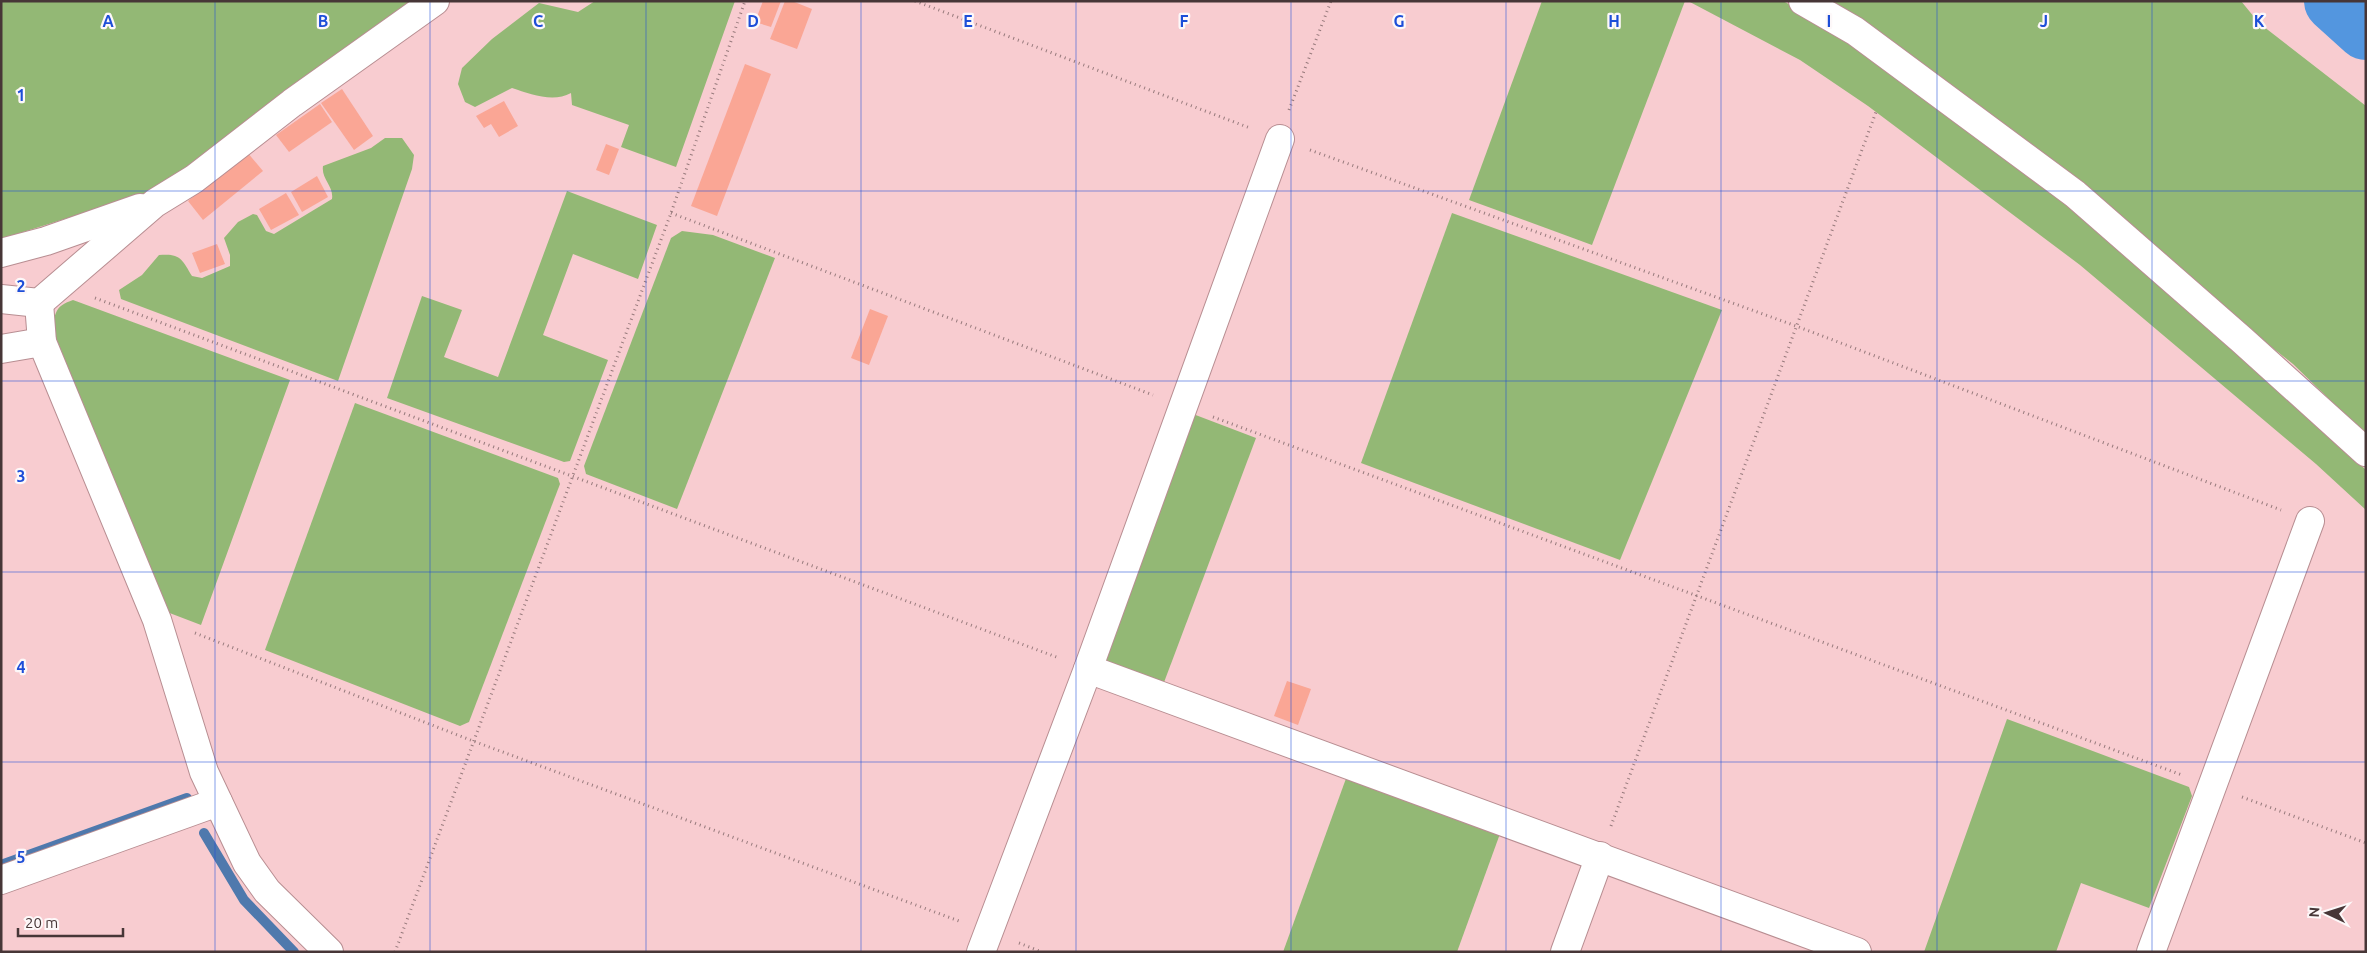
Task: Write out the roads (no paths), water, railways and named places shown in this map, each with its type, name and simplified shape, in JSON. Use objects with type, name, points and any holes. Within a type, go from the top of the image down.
[{"type":"street","points":[[1,299],[39,302],[155,204],[194,179],[292,102],[435,1]]},
{"type":"street","points":[[1803,1],[1855,31],[2075,194],[2242,340],[2366,452]]},
{"type":"street","points":[[984,942],[1088,669],[1280,139]]},
{"type":"street","points":[[1,253],[155,204]]},
{"type":"street","points":[[39,302],[42,342],[156,620],[204,772],[246,863],[267,891],[329,952]]},
{"type":"street","points":[[1,349],[42,342]]},
{"type":"street","points":[[2151,952],[2310,521]]},
{"type":"street","points":[[1088,669],[1857,952]]},
{"type":"street","points":[[1,880],[218,802]]},
{"type":"street","points":[[1565,952],[1600,856]]},
{"type":"waterway","points":[[2335,1],[2366,29]]},
{"type":"waterway","points":[[1,865],[187,798]]},
{"type":"waterway","points":[[204,833],[244,900],[294,952]]}]
